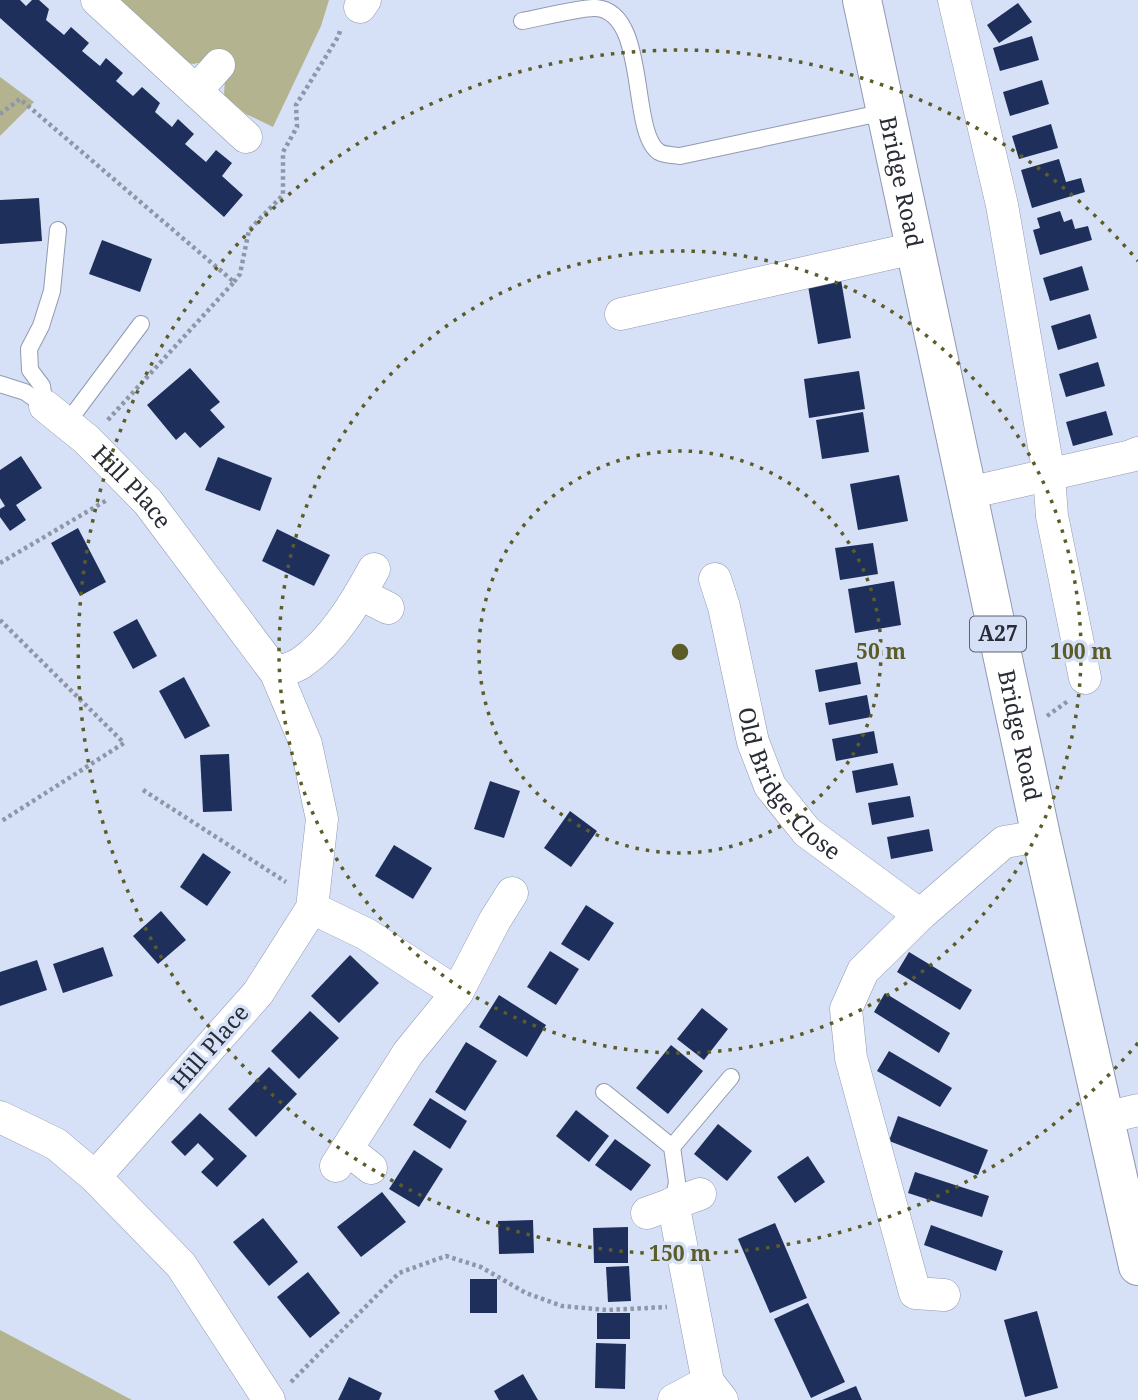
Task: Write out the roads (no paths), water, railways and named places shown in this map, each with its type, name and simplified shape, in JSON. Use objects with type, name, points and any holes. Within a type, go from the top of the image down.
[{"type":"main road","name":"Bridge Road","points":[[862,0],[1041,836],[1121,1114],[1138,1266]]},
{"type":"street","points":[[97,0],[246,137]]},
{"type":"street","points":[[954,0],[964,67],[1002,205],[1049,475],[1052,516],[1084,678]]},
{"type":"street","points":[[196,91],[219,65]]},
{"type":"street","points":[[621,314],[915,248]]},
{"type":"street","name":"Hill Place","points":[[76,423],[148,502],[276,673],[306,744],[322,819],[313,904],[258,993],[95,1177]]},
{"type":"street","points":[[968,493],[1138,453]]},
{"type":"street","points":[[276,673],[300,664],[374,590]]},
{"type":"street","name":"Old Bridge Close","points":[[729,595],[753,742],[770,786],[807,832],[920,915]]},
{"type":"street","points":[[944,1295],[915,1293],[841,1064],[846,1009],[863,971],[920,915],[1004,842],[1041,836]]},
{"type":"street","points":[[351,1161],[408,1053],[457,993],[485,914],[512,893]]},
{"type":"street","points":[[313,904],[366,934],[457,993]]},
{"type":"street","points":[[0,1117],[56,1144],[95,1177],[181,1265],[276,1395]]},
{"type":"street","points":[[673,1203],[692,1305],[715,1391],[674,1400]]},
{"type":"lane","points":[[522,21],[596,8],[611,13],[623,27],[631,49],[649,142],[660,153],[680,156],[886,112]]},
{"type":"lane","points":[[58,230],[52,291],[41,326],[29,349],[30,370],[76,423]]},
{"type":"lane","points":[[76,423],[141,324]]},
{"type":"lane","points":[[0,384],[25,392],[76,423]]},
{"type":"lane","points":[[672,1147],[732,1077]]},
{"type":"lane","points":[[604,1093],[672,1147],[677,1182],[673,1203]]}]
